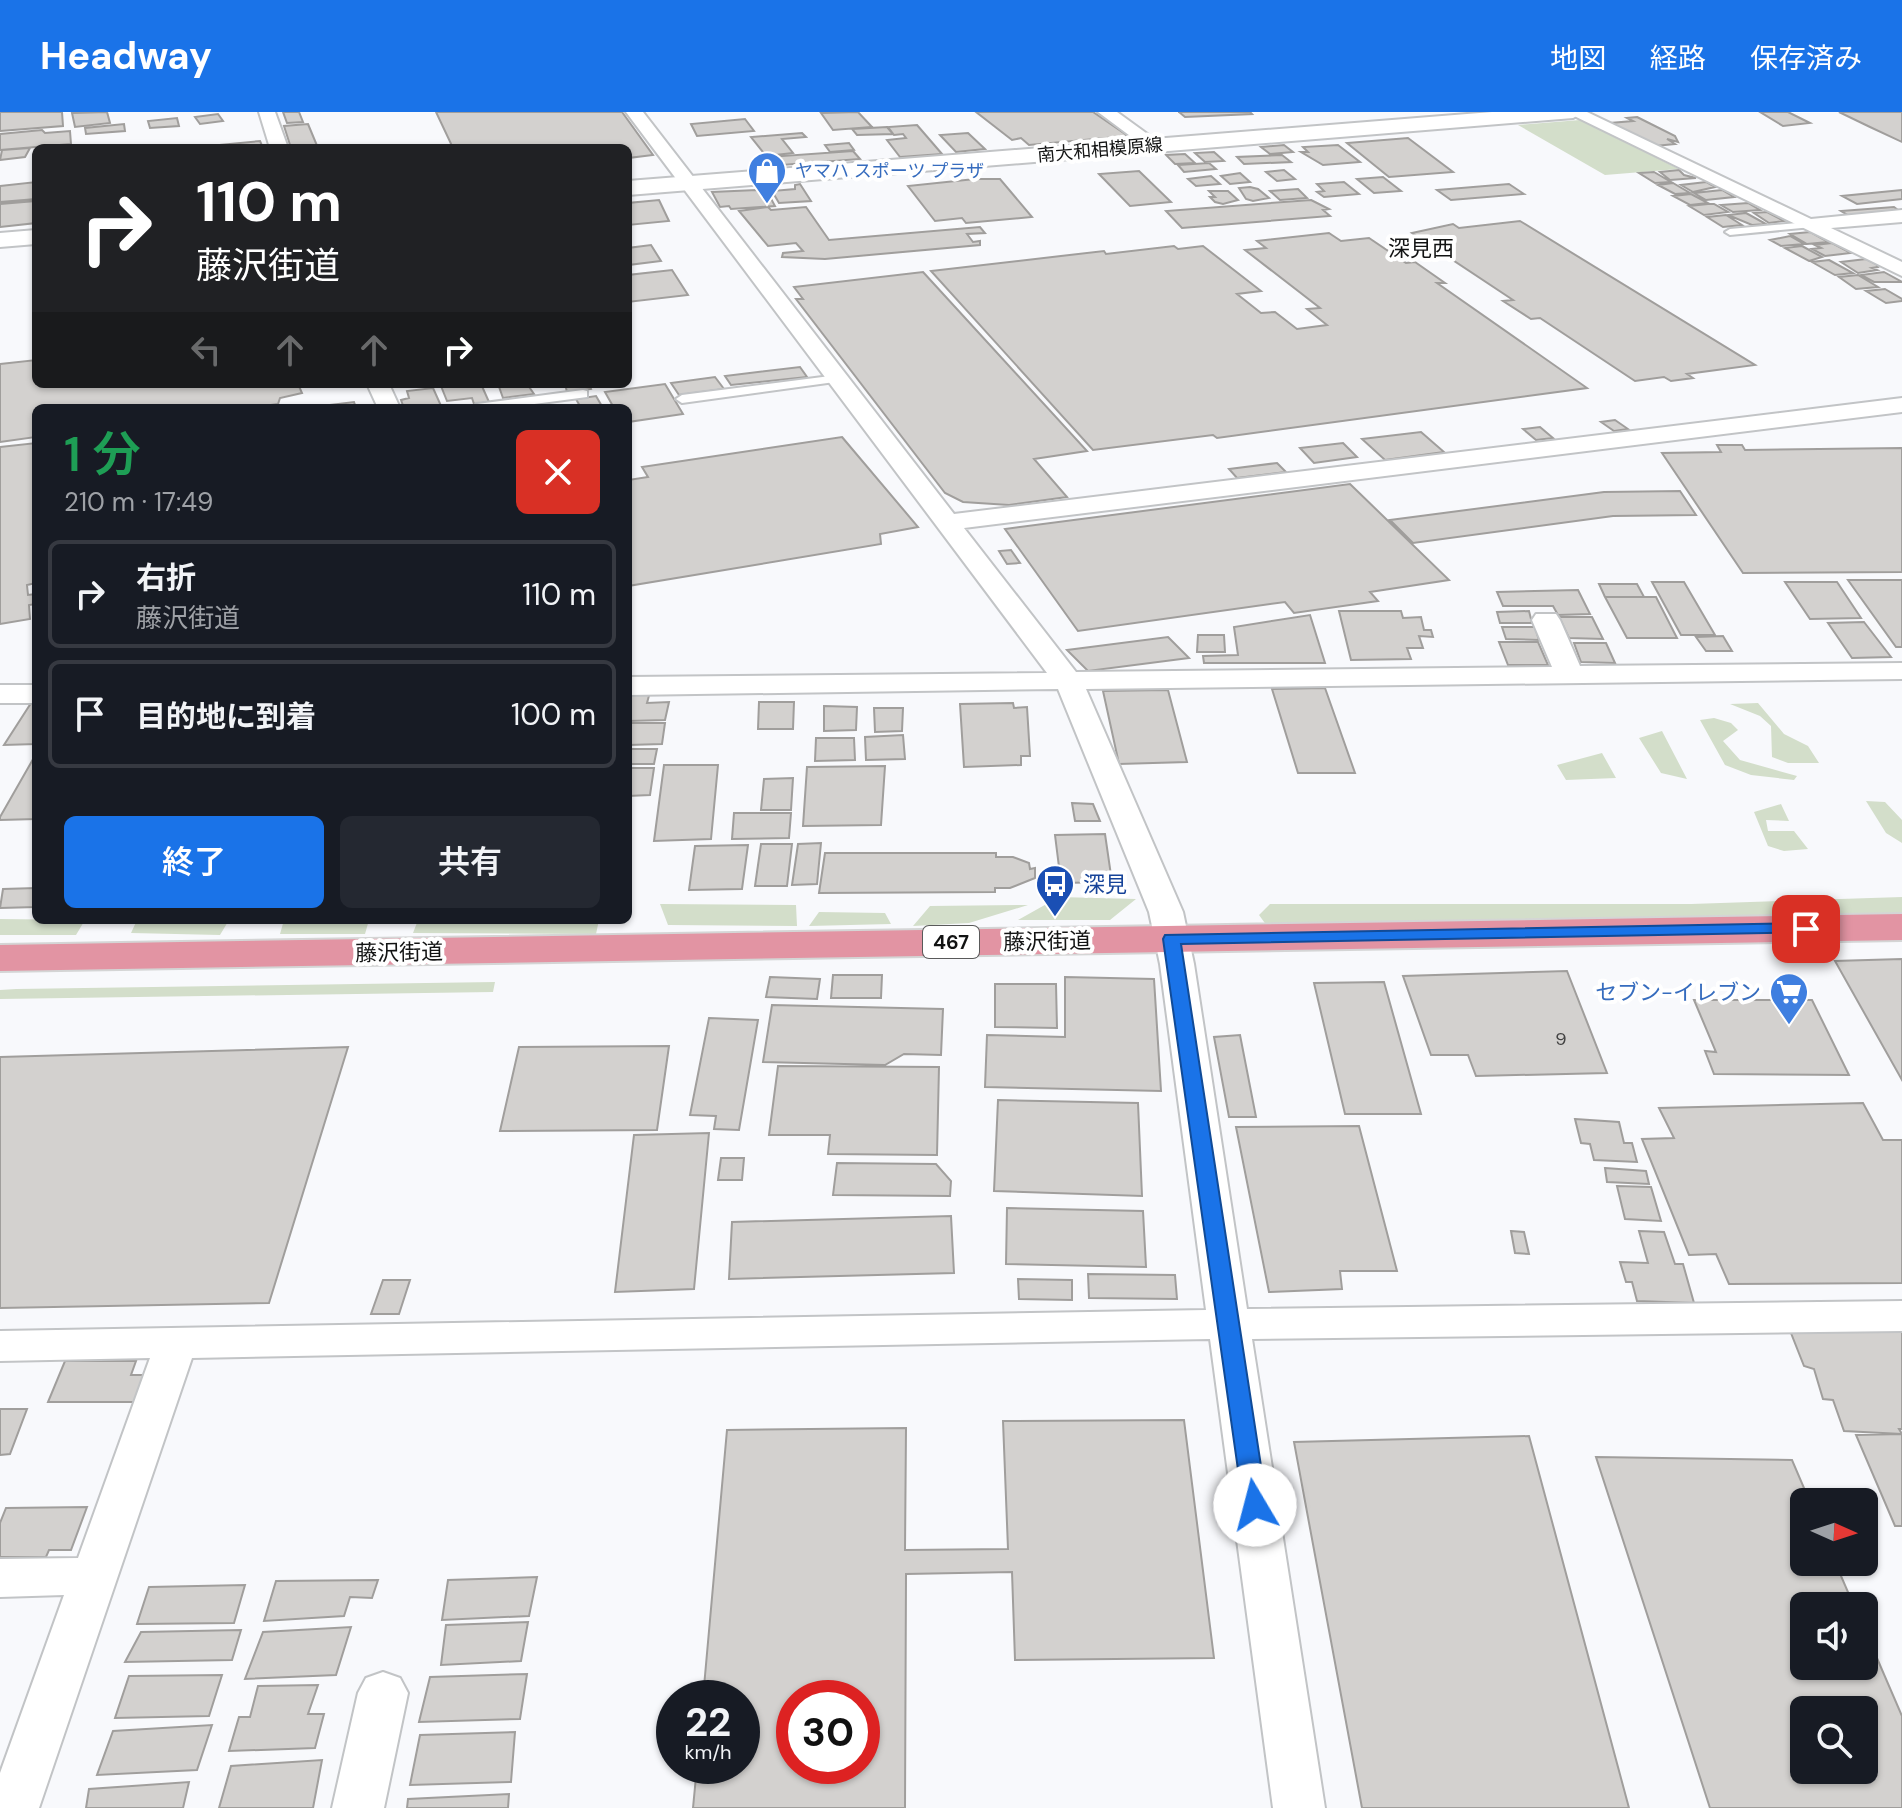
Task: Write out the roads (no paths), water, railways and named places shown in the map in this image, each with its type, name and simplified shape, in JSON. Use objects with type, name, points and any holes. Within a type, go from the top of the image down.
[{"type":"highway","name":"藤沢街道","points":[[0,958],[1902,927]]},
{"type":"street","points":[[267,112],[278,144]]},
{"type":"street","points":[[634,112],[1069,682],[1166,912],[1299,1808]]},
{"type":"street","points":[[1106,112],[1155,146]]},
{"type":"street","points":[[1573,112],[1902,270]]},
{"type":"street","name":"南大和相模原線","points":[[632,188],[1573,112]]},
{"type":"street","points":[[1808,225],[1902,216]]},
{"type":"street","points":[[0,240],[32,237]]},
{"type":"street","points":[[948,522],[1902,405]]},
{"type":"street","points":[[1546,620],[1570,675]]},
{"type":"street","points":[[632,686],[1902,671]]},
{"type":"street","points":[[0,694],[32,694]]},
{"type":"street","points":[[0,1346],[1228,1324],[1902,1316]]},
{"type":"street","points":[[13,1808],[176,1343]]},
{"type":"street","points":[[0,1578],[94,1576]]},
{"type":"street","points":[[358,1808],[383,1693]]},
{"type":"lane","points":[[1730,232],[1808,225]]},
{"type":"lane","points":[[682,399],[838,379]]},
{"type":"lane","points":[[547,388],[552,398]]},
{"type":"lane","points":[[507,404],[583,394]]},
{"type":"place","name":"ヤマハ スポーツ プラザ","points":[[767,205]]},
{"type":"place","name":"深見","points":[[1055,918]]},
{"type":"place","name":"セブン-イレブン","points":[[1789,1026]]},
{"type":"district","name":"深見西","points":[[1421,248]]}]
